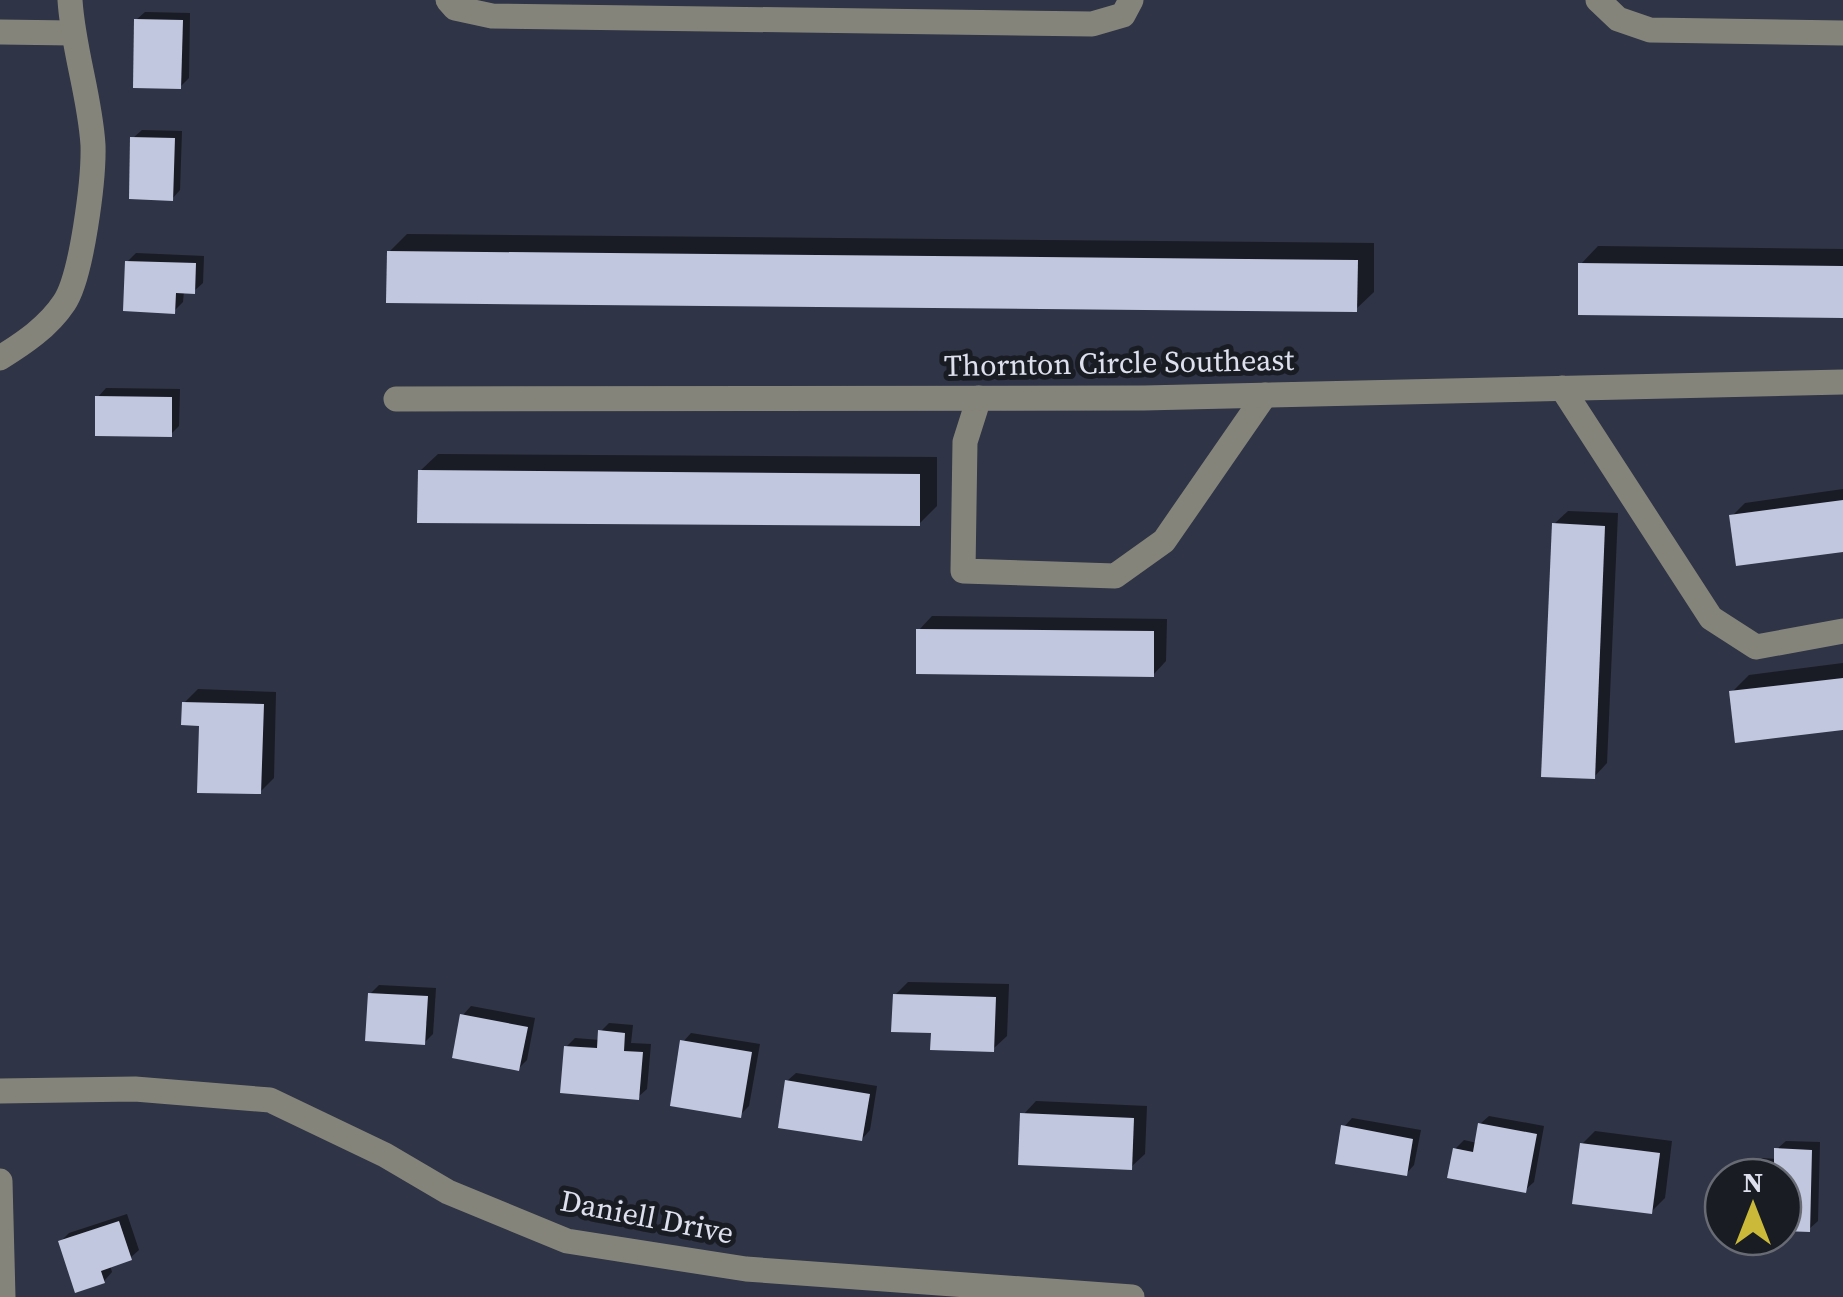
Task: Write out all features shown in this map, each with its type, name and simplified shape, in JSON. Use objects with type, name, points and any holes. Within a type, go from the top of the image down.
[{"type":"street","points":[[0,358],[32,337],[66,301],[86,232],[92,145],[72,34],[70,0]]},
{"type":"street","points":[[448,0],[455,8],[492,16],[569,8],[1092,24],[1123,15],[1131,0]]},
{"type":"street","points":[[1598,0],[1618,19],[1650,30],[1843,33]]},
{"type":"street","points":[[0,32],[72,34]]},
{"type":"street","name":"Thornton Circle Southeast","points":[[396,399],[1266,395],[1843,382]]},
{"type":"street","points":[[1562,388],[1711,618],[1756,646],[1843,631]]},
{"type":"street","points":[[980,398],[965,442],[962,571],[1115,576],[1164,541],[1266,395]]},
{"type":"street","name":"Daniell Drive","points":[[0,1091],[135,1089],[270,1100],[385,1155],[448,1192],[567,1241],[746,1268],[1132,1297]]},
{"type":"street","points":[[0,1181],[3,1297]]},
{"type":"building","points":[[134,19],[183,20],[181,89],[133,88]]},
{"type":"building","points":[[130,137],[175,138],[173,201],[129,199]]},
{"type":"building","points":[[387,251],[1358,260],[1357,312],[386,303]]},
{"type":"building","points":[[125,261],[196,263],[195,294],[176,293],[175,314],[123,311]]},
{"type":"building","points":[[1578,263],[1843,266],[1843,318],[1578,315]]},
{"type":"building","points":[[95,396],[172,397],[172,437],[95,436]]},
{"type":"building","points":[[418,470],[920,474],[920,526],[417,523]]},
{"type":"building","points":[[1843,500],[1843,552],[1736,566],[1729,515]]},
{"type":"building","points":[[1552,523],[1605,526],[1595,779],[1541,777]]},
{"type":"building","points":[[916,629],[1154,631],[1154,677],[916,674]]},
{"type":"building","points":[[1843,678],[1843,730],[1735,743],[1729,691]]},
{"type":"building","points":[[182,702],[264,704],[261,794],[197,793],[199,726],[181,725]]},
{"type":"building","points":[[368,993],[428,996],[425,1045],[365,1041]]},
{"type":"building","points":[[893,994],[996,997],[994,1052],[930,1050],[931,1033],[891,1032]]},
{"type":"building","points":[[460,1014],[528,1027],[519,1071],[452,1058]]},
{"type":"building","points":[[598,1030],[625,1033],[624,1051],[643,1052],[639,1100],[560,1093],[564,1046],[597,1048]]},
{"type":"building","points":[[680,1040],[752,1052],[741,1118],[670,1106]]},
{"type":"building","points":[[785,1080],[870,1094],[862,1141],[778,1128]]},
{"type":"building","points":[[1020,1113],[1134,1118],[1132,1170],[1018,1165]]},
{"type":"building","points":[[1478,1123],[1537,1134],[1526,1193],[1447,1178],[1453,1148],[1473,1152]]},
{"type":"building","points":[[1341,1125],[1413,1139],[1407,1176],[1335,1164]]},
{"type":"building","points":[[1580,1143],[1660,1153],[1652,1214],[1572,1204]]},
{"type":"building","points":[[1774,1148],[1812,1150],[1810,1232],[1803,1232],[1803,1157],[1774,1157]]},
{"type":"building","points":[[119,1221],[132,1260],[101,1271],[105,1283],[75,1293],[58,1241]]}]
